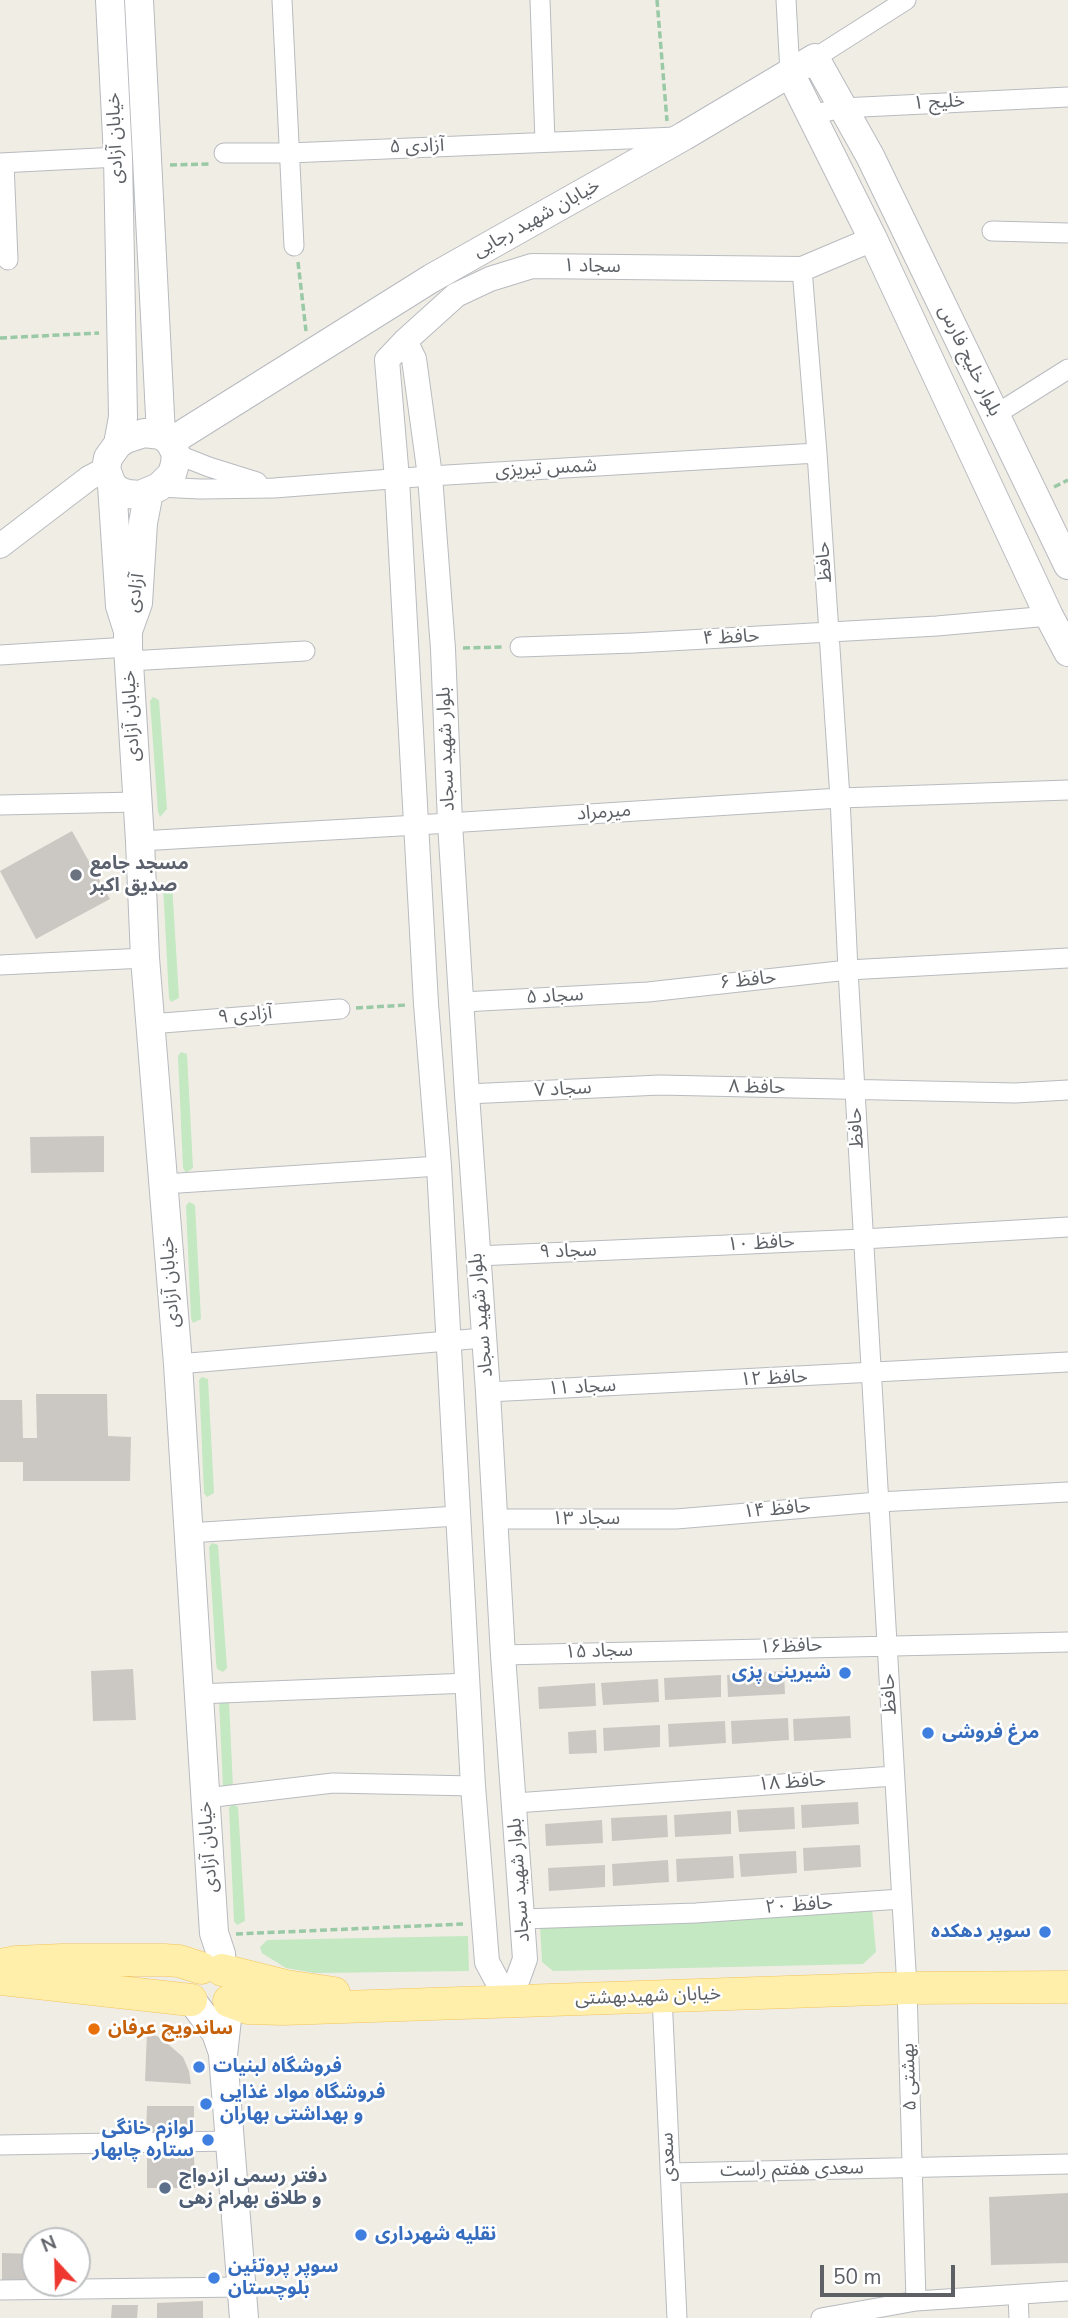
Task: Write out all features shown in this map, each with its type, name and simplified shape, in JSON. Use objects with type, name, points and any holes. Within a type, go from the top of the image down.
[{"type":"main road","name":"خیابان آزادی","points":[[110,0],[118,158],[123,416],[118,444]]},
{"type":"main road","name":"خیابان آزادی","points":[[139,0],[147,160],[169,444]]},
{"type":"main road","name":"خیابان شهید رجایی","points":[[169,444],[432,278],[815,58]]},
{"type":"main road","name":"بلوار خلیج فارس","points":[[815,58],[870,156],[1068,565]]},
{"type":"main road","points":[[790,73],[873,239],[1068,652]]},
{"type":"main road","points":[[118,158],[147,160]]},
{"type":"main road","points":[[144,433],[169,444],[172,474],[154,490],[140,495],[119,491],[109,477],[108,458],[118,444],[144,433]]},
{"type":"main road","name":"آزادی","points":[[109,477],[120,606],[128,646]]},
{"type":"main road","name":"آزادی","points":[[128,646],[138,603],[143,523],[154,490]]},
{"type":"main road","name":"خیابان آزادی","points":[[128,646],[136,802],[141,841],[145,958],[178,1364],[214,1933],[221,1954],[212,1969]]},
{"type":"main road","points":[[0,1965],[62,1960],[179,1961],[286,1986],[422,2004]]},
{"type":"main road","points":[[223,2055],[216,2033],[193,2003],[188,1986],[195,1972],[212,1969],[228,1974],[233,1987],[223,2055],[244,2318]]},
{"type":"main road","points":[[0,1979],[193,2003],[210,2011],[218,2010],[229,2001]]},
{"type":"main road","name":"خیابان شهیدبهشتی","points":[[229,2001],[248,2008],[262,2009],[907,1988],[1068,1987]]},
{"type":"street","points":[[282,0],[294,246]]},
{"type":"street","points":[[540,0],[545,142]]},
{"type":"street","points":[[786,0],[790,73]]},
{"type":"street","name":"خیابان شهید رجایی","points":[[815,58],[906,0]]},
{"type":"street","name":"خلیج ۱","points":[[811,115],[842,107],[1068,97]]},
{"type":"street","name":"آزادی ۵","points":[[224,153],[289,153],[676,137]]},
{"type":"street","points":[[8,260],[2,163],[118,158]]},
{"type":"street","points":[[992,232],[1068,233]]},
{"type":"street","points":[[802,269],[873,239]]},
{"type":"street","name":"سجاد ۱","points":[[387,360],[409,350],[456,295],[490,279],[532,266],[802,269]]},
{"type":"street","name":"حافظ","points":[[802,269],[840,798],[907,1988]]},
{"type":"street","name":"بلوار شهید سجاد","points":[[409,350],[430,476],[443,649],[450,823],[477,1256],[523,1919],[525,1959],[509,2003]]},
{"type":"street","name":"بلوار شهید سجاد","points":[[387,360],[397,479],[426,1004],[439,1166],[473,1786],[487,1962],[509,2003]]},
{"type":"street","points":[[995,415],[1068,369]]},
{"type":"street","points":[[169,444],[209,467],[274,488]]},
{"type":"street","name":"شمس تبریزی","points":[[154,490],[274,488],[817,453]]},
{"type":"street","points":[[0,546],[89,478],[109,477]]},
{"type":"street","name":"حافظ ۴","points":[[520,647],[937,626],[1049,616]]},
{"type":"street","points":[[0,655],[128,646],[305,651]]},
{"type":"street","name":"میرمراد","points":[[141,841],[840,798],[1068,790]]},
{"type":"street","points":[[0,806],[136,802]]},
{"type":"street","points":[[0,965],[145,958]]},
{"type":"street","name":"حافظ ۶","points":[[648,992],[848,970],[1068,958]]},
{"type":"street","name":"سجاد ۵","points":[[463,1002],[648,992]]},
{"type":"street","name":"آزادی ۹","points":[[150,1024],[340,1009]]},
{"type":"street","name":"حافظ ۸","points":[[660,1086],[1014,1093],[1068,1090]]},
{"type":"street","name":"سجاد ۷","points":[[467,1094],[660,1086]]},
{"type":"street","points":[[164,1184],[439,1166]]},
{"type":"street","name":"حافظ ۱۰","points":[[659,1248],[1068,1227]]},
{"type":"street","name":"سجاد ۹","points":[[477,1256],[659,1248]]},
{"type":"street","points":[[178,1364],[483,1338]]},
{"type":"street","name":"حافظ ۱۲","points":[[677,1384],[1068,1362]]},
{"type":"street","name":"سجاد ۱۱","points":[[488,1392],[677,1384]]},
{"type":"street","name":"حافظ ۱۴","points":[[676,1519],[878,1502],[1068,1492]]},
{"type":"street","points":[[188,1533],[457,1516]]},
{"type":"street","name":"سجاد ۱۳","points":[[495,1519],[676,1519]]},
{"type":"street","name":"حافظ۱۶","points":[[695,1650],[1064,1642]]},
{"type":"street","name":"سجاد ۱۵","points":[[503,1655],[695,1650]]},
{"type":"street","points":[[197,1693],[469,1683]]},
{"type":"street","name":"حافظ ۱۸","points":[[514,1803],[894,1776]]},
{"type":"street","points":[[206,1798],[333,1783],[473,1786]]},
{"type":"street","name":"حافظ ۲۰","points":[[523,1919],[696,1913],[901,1899]]},
{"type":"street","name":"بهشتی ۵","points":[[907,1988],[913,2166],[907,2308]]},
{"type":"street","name":"سعدی","points":[[662,1996],[677,2318]]},
{"type":"street","points":[[0,2145],[230,2141]]},
{"type":"street","name":"سعدی هفتم راست","points":[[670,2173],[1068,2164]]},
{"type":"street","points":[[0,2290],[242,2287]]},
{"type":"street","points":[[821,2318],[1068,2291]]},
{"type":"street","points":[[1018,2295],[1019,2318]]},
{"type":"path","points":[[657,0],[676,137]]},
{"type":"path","points":[[147,160],[215,164],[224,153]]},
{"type":"path","points":[[294,246],[309,354]]},
{"type":"path","points":[[0,338],[121,332]]},
{"type":"path","points":[[443,649],[520,647]]},
{"type":"path","points":[[340,1009],[426,1004]]},
{"type":"path","points":[[214,1933],[248,1936],[484,1923]]},
{"type":"green space","points":[[153,697],[159,700],[167,809],[160,817],[150,701]]},
{"type":"green space","points":[[166,882],[172,884],[179,998],[171,1002],[163,885]]},
{"type":"green space","points":[[181,1052],[187,1054],[193,1168],[186,1173],[183,1168],[178,1056]]},
{"type":"green space","points":[[189,1202],[195,1205],[201,1319],[193,1323],[186,1206]]},
{"type":"green space","points":[[202,1377],[208,1379],[214,1493],[207,1497],[204,1493],[199,1380]]},
{"type":"green space","points":[[212,1543],[218,1545],[227,1668],[223,1672],[217,1669],[216,1662],[209,1547]]},
{"type":"green space","points":[[219,1700],[229,1701],[233,1788],[223,1787]]},
{"type":"green space","points":[[232,1804],[238,1807],[245,1921],[237,1925],[234,1921],[229,1808]]},
{"type":"green space","points":[[872,1908],[876,1952],[863,1964],[553,1971],[542,1962],[540,1926]]},
{"type":"green space","points":[[468,1936],[469,1971],[315,1973],[286,1968],[262,1953],[260,1947],[267,1940]]},
{"type":"building","points":[[72,831],[110,899],[36,939],[0,871]]},
{"type":"building","points":[[104,1136],[104,1172],[31,1173],[30,1137]]},
{"type":"building","points":[[36,1394],[107,1394],[108,1436],[131,1437],[130,1481],[23,1481],[23,1462],[0,1462],[0,1400],[22,1400],[23,1438],[37,1438]]},
{"type":"building","points":[[133,1669],[136,1720],[93,1721],[91,1671]]},
{"type":"building","points":[[784,1671],[785,1694],[728,1697],[727,1675]]},
{"type":"building","points":[[721,1675],[721,1697],[665,1700],[664,1678]]},
{"type":"building","points":[[658,1679],[659,1702],[603,1705],[601,1683]]},
{"type":"building","points":[[595,1683],[596,1706],[539,1709],[538,1687]]},
{"type":"building","points":[[850,1716],[851,1738],[794,1741],[793,1719]]},
{"type":"building","points":[[788,1718],[789,1740],[732,1744],[731,1721]]},
{"type":"building","points":[[725,1721],[726,1743],[669,1747],[668,1724]]},
{"type":"building","points":[[660,1725],[660,1747],[604,1751],[603,1728]]},
{"type":"building","points":[[596,1730],[597,1753],[569,1754],[568,1732]]},
{"type":"building","points":[[858,1802],[859,1824],[802,1828],[801,1805]]},
{"type":"building","points":[[794,1807],[795,1829],[739,1832],[737,1810]]},
{"type":"building","points":[[731,1811],[731,1834],[675,1837],[674,1815]]},
{"type":"building","points":[[667,1815],[668,1837],[612,1841],[611,1818]]},
{"type":"building","points":[[602,1820],[603,1843],[546,1846],[545,1824]]},
{"type":"building","points":[[860,1845],[861,1867],[804,1871],[803,1848]]},
{"type":"building","points":[[796,1851],[797,1873],[741,1877],[739,1854]]},
{"type":"building","points":[[733,1856],[734,1878],[677,1882],[676,1859]]},
{"type":"building","points":[[668,1860],[669,1882],[613,1886],[612,1864]]},
{"type":"building","points":[[605,1865],[605,1887],[549,1891],[548,1868]]},
{"type":"building","points":[[147,2032],[161,2038],[183,2057],[191,2084],[145,2081]]},
{"type":"building","points":[[147,2106],[194,2106],[194,2137],[146,2136]]},
{"type":"building","points":[[194,2156],[195,2188],[147,2188],[147,2157]]},
{"type":"building","points":[[1068,2193],[1068,2263],[991,2265],[989,2197]]},
{"type":"building","points":[[2,2253],[21,2254],[21,2284],[2,2283]]},
{"type":"building","points":[[203,2301],[203,2318],[157,2318],[157,2303]]},
{"type":"building","points":[[112,2305],[138,2305],[137,2318],[111,2318]]},
{"type":"place","name":"مسجد جامع صدیق اکبر","points":[[76,875]]},
{"type":"place","name":"شیرینی پزی","points":[[845,1673]]},
{"type":"place","name":"مرغ فروشی","points":[[928,1733]]},
{"type":"place","name":"سوپر دهکده","points":[[1045,1932]]},
{"type":"place","name":"ساندویچ عرفان","points":[[94,2029]]},
{"type":"place","name":"فروشگاه لبنیات","points":[[199,2067]]},
{"type":"place","name":"فروشگاه مواد غذایی و بهداشتی بهاران","points":[[206,2104]]},
{"type":"place","name":"لوازم خانگی ستاره چابهار","points":[[208,2140]]},
{"type":"place","name":"دفتر رسمی ازدواج و طلاق بهرام زهی","points":[[165,2188]]},
{"type":"place","name":"نقلیه شهرداری","points":[[361,2235]]},
{"type":"place","name":"سوپر پروتئین بلوچستان","points":[[214,2278]]}]
